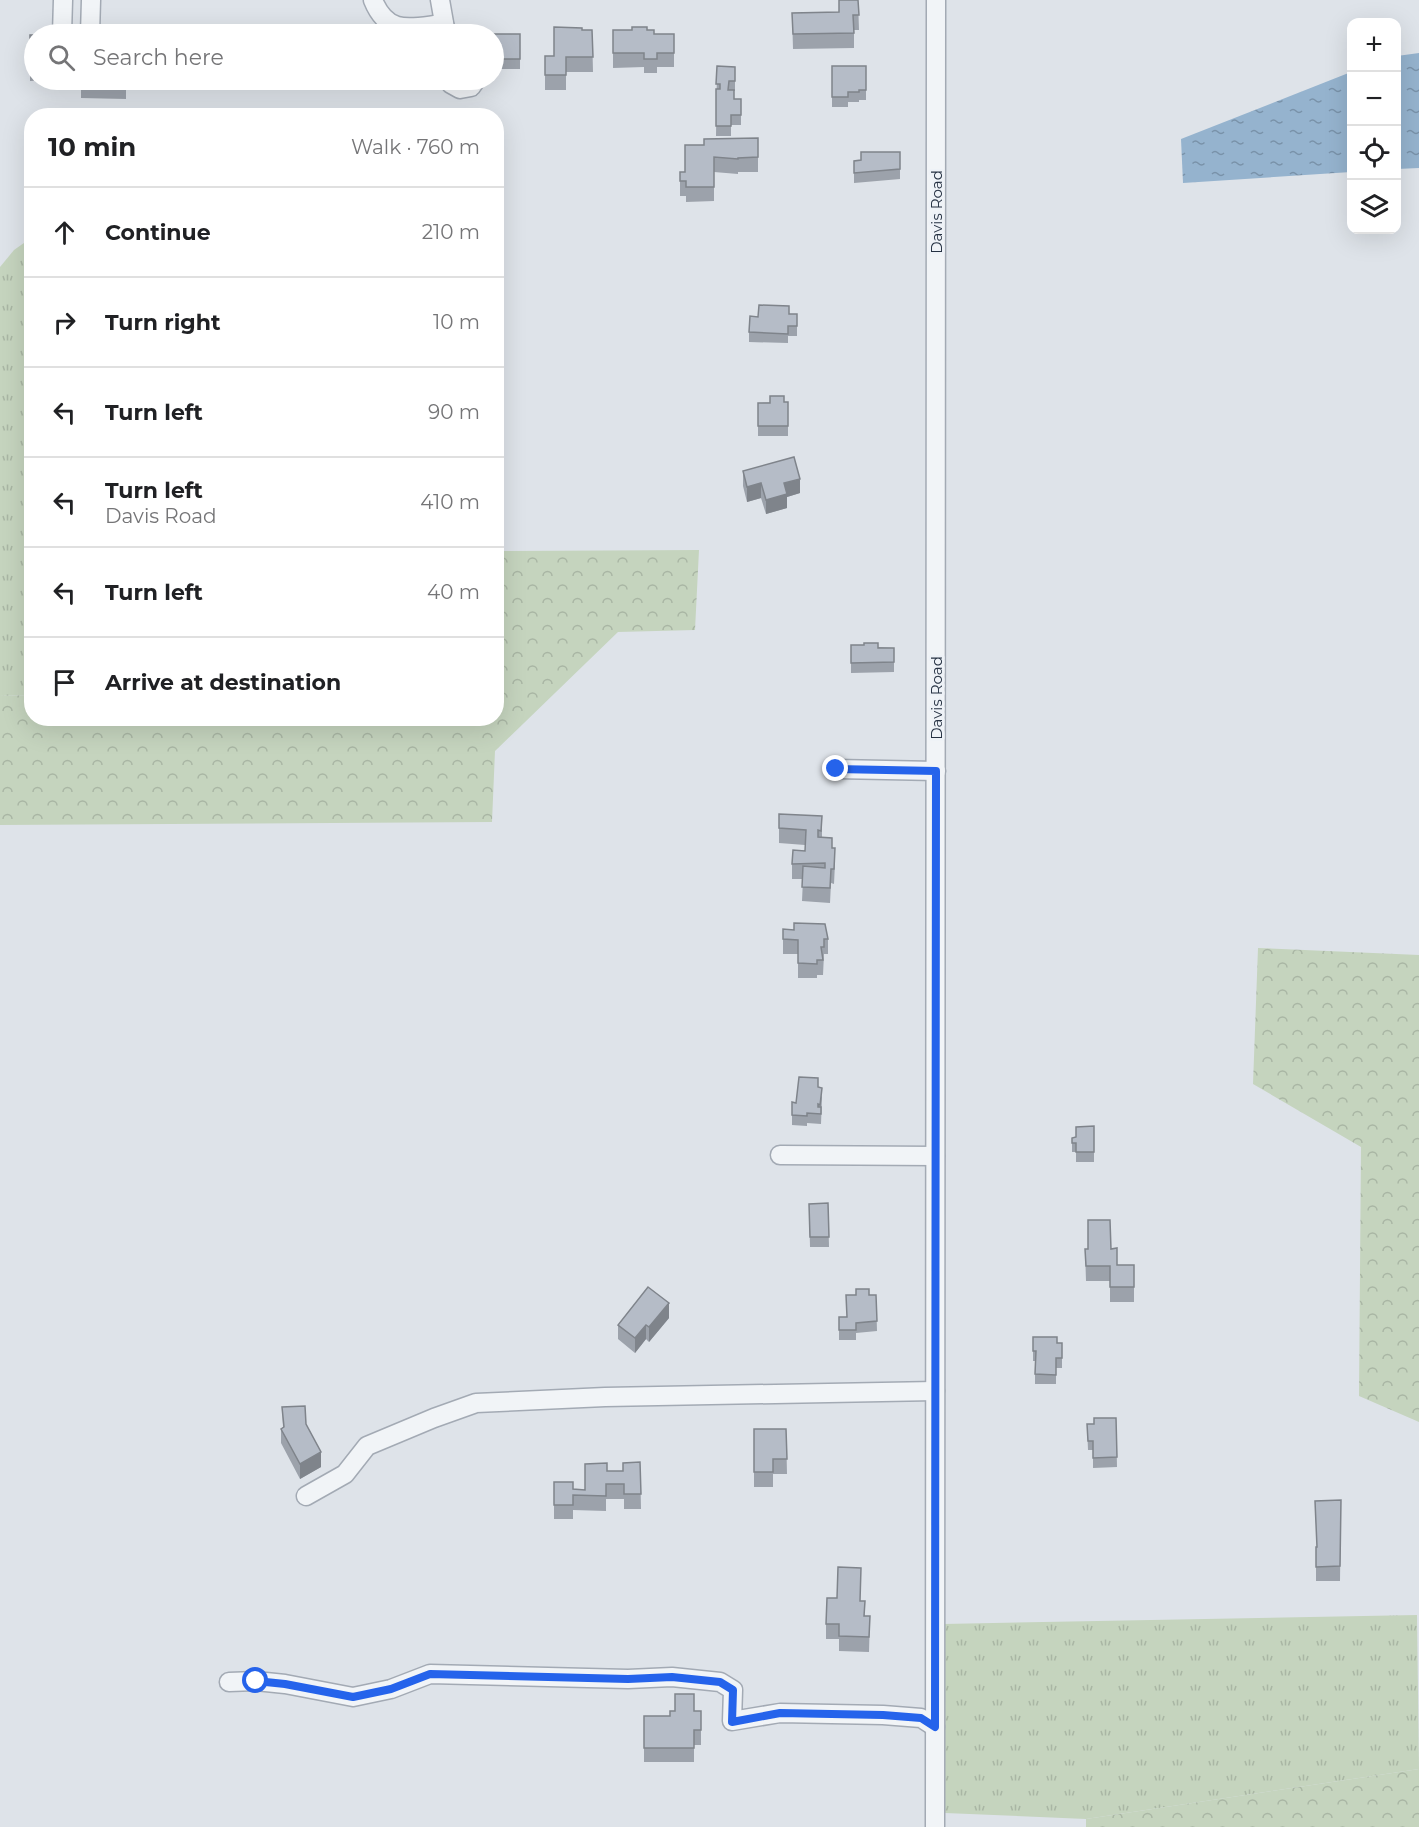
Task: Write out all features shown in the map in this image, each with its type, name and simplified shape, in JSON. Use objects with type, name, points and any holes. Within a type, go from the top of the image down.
[{"type":"street","points":[[62,24],[63,0]]},
{"type":"street","points":[[90,24],[91,0]]},
{"type":"street","points":[[373,0],[382,17],[391,24]]},
{"type":"street","points":[[440,0],[444,24]]},
{"type":"street","name":"Davis Road","points":[[935,1827],[936,0]]},
{"type":"street","points":[[836,769],[936,771]]},
{"type":"street","points":[[780,1155],[935,1156]]},
{"type":"street","points":[[306,1496],[345,1474],[367,1446],[476,1403],[605,1397],[935,1391]]},
{"type":"street","points":[[229,1682],[256,1681],[285,1684],[353,1697],[391,1689],[430,1674],[616,1679],[704,1678],[720,1682],[733,1690],[732,1722],[780,1713],[883,1715],[921,1718],[935,1727]]},
{"type":"green space","points":[[24,243],[24,695],[0,696],[0,267],[14,250]]},
{"type":"green space","points":[[699,550],[695,630],[618,632],[495,751],[492,822],[0,825],[0,696],[24,695],[24,726],[504,726],[504,551]]},
{"type":"green space","points":[[1258,948],[1419,955],[1419,1422],[1359,1396],[1361,1147],[1253,1084]]},
{"type":"green space","points":[[1417,1615],[1419,1769],[1086,1819],[945,1813],[943,1624]]},
{"type":"green space","points":[[1419,1769],[1419,1827],[1086,1827],[1086,1819]]},
{"type":"water","points":[[1419,53],[1419,168],[1401,169],[1401,55]]},
{"type":"water","points":[[1347,74],[1347,172],[1183,183],[1181,139]]},
{"type":"building","points":[[839,0],[858,0],[859,15],[853,15],[854,33],[793,34],[792,13],[839,12]]},
{"type":"building","points":[[554,27],[592,30],[593,57],[566,57],[566,75],[545,75],[545,56],[554,56]]},
{"type":"building","points":[[632,27],[647,27],[647,30],[654,30],[654,34],[674,34],[674,53],[657,53],[657,59],[644,59],[644,53],[613,53],[613,30],[632,30]]},
{"type":"building","points":[[504,34],[520,34],[520,59],[504,59]]},
{"type":"building","points":[[717,66],[735,67],[735,81],[729,81],[728,90],[734,90],[734,99],[741,99],[741,115],[731,115],[731,126],[716,126],[716,89],[720,89],[720,84],[716,84]]},
{"type":"building","points":[[832,66],[866,66],[866,90],[848,92],[848,97],[832,97]]},
{"type":"building","points":[[758,138],[758,157],[738,159],[714,157],[714,187],[686,187],[686,181],[680,181],[680,172],[685,172],[685,145],[704,145],[704,139]]},
{"type":"building","points":[[861,152],[900,152],[900,169],[854,173],[854,161],[861,160]]},
{"type":"building","points":[[759,305],[789,306],[789,314],[797,314],[797,326],[788,326],[788,334],[749,332],[750,316],[758,317]]},
{"type":"building","points":[[770,396],[784,396],[784,402],[788,402],[788,426],[758,426],[758,403],[770,403]]},
{"type":"building","points":[[794,457],[800,479],[784,483],[787,494],[766,500],[761,483],[747,487],[743,471]]},
{"type":"building","points":[[864,643],[878,643],[878,648],[894,648],[894,662],[851,663],[851,645],[864,645]]},
{"type":"building","points":[[779,814],[822,816],[821,831],[818,830],[818,837],[832,838],[832,848],[835,848],[830,888],[802,887],[803,866],[825,868],[825,863],[792,864],[793,850],[805,851],[806,830],[779,828]]},
{"type":"building","points":[[794,923],[825,924],[828,939],[824,939],[824,947],[821,947],[823,960],[817,960],[817,964],[798,963],[798,940],[783,939],[783,929],[794,930]]},
{"type":"building","points":[[799,1077],[818,1078],[818,1087],[822,1088],[820,1105],[818,1104],[818,1107],[821,1107],[821,1114],[792,1115],[792,1102],[796,1103]]},
{"type":"building","points":[[1094,1126],[1094,1152],[1076,1152],[1076,1143],[1072,1143],[1072,1138],[1076,1137],[1076,1127]]},
{"type":"building","points":[[828,1203],[829,1237],[810,1237],[809,1204]]},
{"type":"building","points":[[1088,1220],[1110,1220],[1111,1249],[1117,1248],[1117,1265],[1134,1265],[1134,1287],[1110,1287],[1110,1266],[1086,1266]]},
{"type":"building","points":[[648,1287],[669,1303],[649,1327],[646,1325],[635,1338],[618,1325]]},
{"type":"building","points":[[856,1289],[869,1289],[869,1295],[876,1295],[877,1321],[856,1323],[856,1330],[839,1330],[839,1317],[847,1317],[846,1295],[856,1295]]},
{"type":"building","points":[[1033,1337],[1057,1337],[1057,1343],[1062,1343],[1062,1358],[1056,1358],[1056,1375],[1035,1374],[1036,1351],[1033,1351]]},
{"type":"building","points":[[305,1406],[306,1424],[321,1452],[300,1464],[281,1429],[284,1427],[282,1407]]},
{"type":"building","points":[[1094,1418],[1116,1418],[1117,1457],[1093,1458],[1093,1441],[1088,1441],[1087,1424],[1094,1424]]},
{"type":"building","points":[[754,1429],[786,1429],[787,1459],[773,1459],[773,1472],[754,1472]]},
{"type":"building","points":[[640,1462],[641,1494],[624,1494],[624,1484],[606,1484],[606,1496],[573,1495],[573,1505],[554,1505],[554,1482],[573,1482],[573,1489],[585,1490],[585,1464],[607,1463],[607,1471],[623,1471],[623,1463]]},
{"type":"building","points":[[1341,1500],[1340,1566],[1316,1567],[1315,1501]]},
{"type":"building","points":[[838,1567],[861,1568],[860,1601],[865,1601],[864,1616],[870,1616],[869,1637],[839,1636],[839,1624],[826,1624],[827,1598],[837,1598]]},
{"type":"building","points":[[675,1694],[694,1694],[694,1711],[701,1711],[701,1730],[694,1730],[694,1748],[644,1748],[644,1716],[670,1716],[670,1711],[675,1711]]},
{"type":"route","points":[[256,1681],[353,1697],[391,1689],[430,1674],[628,1679],[704,1678],[720,1682],[733,1690],[732,1722],[780,1713],[883,1715],[921,1718],[935,1727],[936,771],[836,769]]}]
